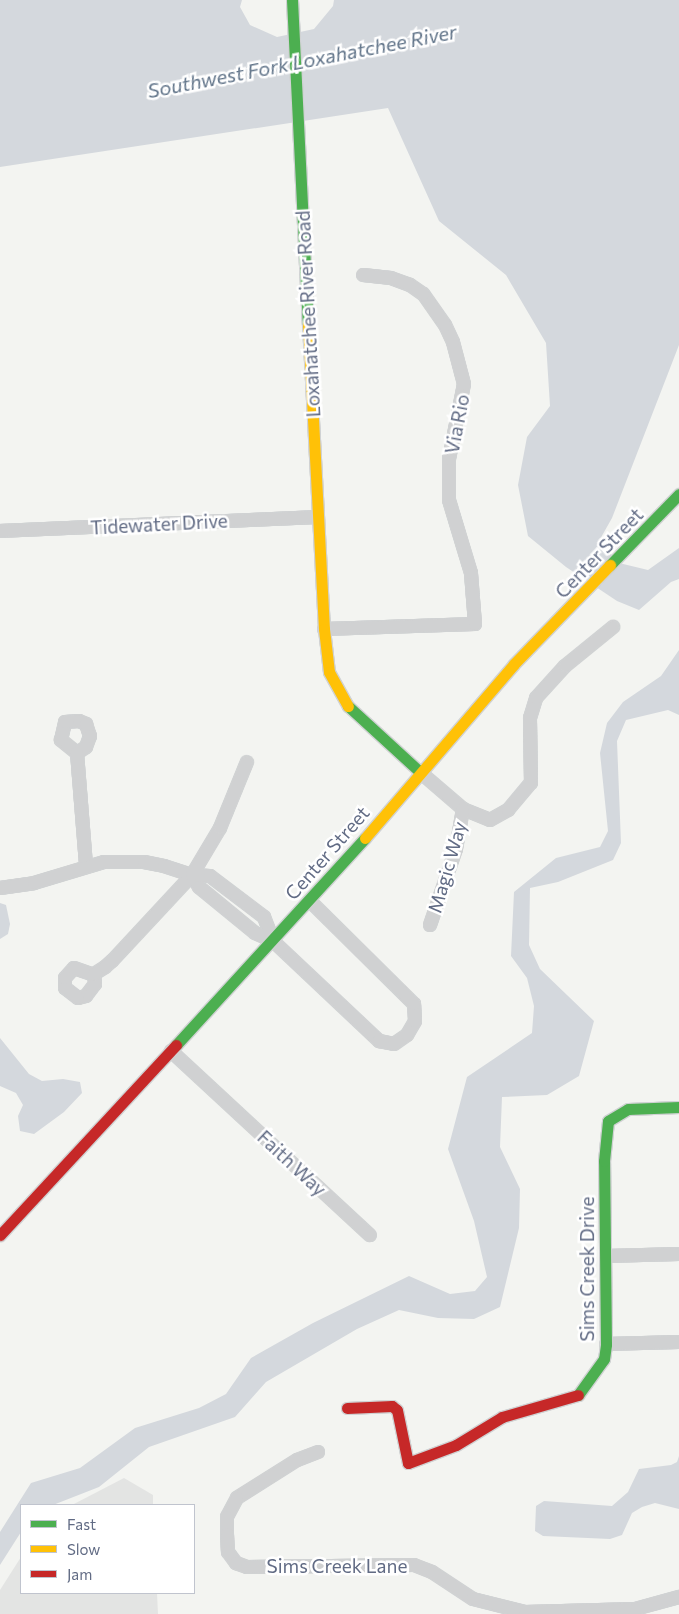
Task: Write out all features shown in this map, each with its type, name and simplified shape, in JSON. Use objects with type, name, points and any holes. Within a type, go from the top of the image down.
[{"type":"street","name":"Loxahatchee River Road","points":[[292,2],[324,629],[329,672],[344,702],[420,772]]},
{"type":"street","name":"Via Rio","points":[[324,629],[475,624],[471,573],[450,500],[450,459],[464,384],[453,342],[445,324],[423,294],[410,285],[391,278],[363,276]]},
{"type":"street","name":"Center Street","points":[[0,1235],[310,901],[514,664],[579,600],[679,494]]},
{"type":"street","name":"Tidewater Drive","points":[[0,531],[318,517]]},
{"type":"street","points":[[420,772],[463,809],[490,820],[508,810],[531,783],[530,718],[536,698],[565,666],[613,627]]},
{"type":"street","points":[[77,753],[86,866]]},
{"type":"street","points":[[94,974],[112,961],[192,875],[220,828],[247,762]]},
{"type":"street","name":"Magic Way","points":[[430,925],[456,849],[463,809]]},
{"type":"street","points":[[0,888],[34,883],[86,866],[144,862],[192,875],[210,876],[242,898],[264,918],[273,941]]},
{"type":"street","points":[[192,875],[199,887],[255,933],[273,941],[379,1041],[394,1044],[407,1035],[415,1021],[414,1004],[310,901]]},
{"type":"street","name":"Faith Way","points":[[171,1051],[370,1235]]},
{"type":"street","name":"Sims Creek Drive","points":[[347,1408],[392,1406],[398,1410],[408,1463],[444,1451],[502,1417],[576,1396],[598,1370],[604,1359],[606,1344],[604,1142],[606,1127],[612,1116],[628,1109],[679,1107]]},
{"type":"street","points":[[606,1256],[679,1254]]},
{"type":"street","points":[[606,1344],[679,1342]]},
{"type":"street","name":"Sims Creek Lane","points":[[318,1452],[297,1460],[237,1498],[227,1517],[228,1552],[236,1563],[247,1567],[414,1565],[432,1572],[474,1599],[525,1612],[629,1609],[679,1597]]},
{"type":"shaded area","points":[[124,1478],[153,1495],[153,1504],[74,1504]]},
{"type":"shaded area","points":[[20,1559],[20,1594],[157,1594],[158,1614],[0,1614],[0,1590]]},
{"type":"water","name":"Southwest Fork Loxahatchee River","points":[[0,0],[242,0],[240,7],[250,25],[277,37],[314,29],[333,6],[334,0],[679,0],[679,345],[612,518],[599,541],[619,563],[648,570],[679,548],[679,579],[671,582],[639,610],[617,601],[566,567],[528,536],[518,485],[527,437],[550,406],[546,343],[506,275],[439,221],[388,108],[0,167]]},
{"type":"water","points":[[679,650],[679,715],[668,710],[626,720],[617,741],[621,843],[613,860],[558,882],[530,888],[529,945],[540,969],[594,1021],[579,1076],[547,1095],[502,1097],[500,1147],[520,1189],[519,1228],[500,1307],[474,1319],[438,1318],[399,1310],[357,1329],[266,1382],[235,1417],[149,1447],[99,1487],[56,1504],[20,1504],[20,1534],[0,1565],[0,1532],[31,1483],[80,1468],[135,1428],[199,1408],[226,1394],[251,1358],[313,1323],[409,1276],[450,1294],[475,1291],[487,1277],[474,1221],[448,1149],[467,1077],[532,1033],[534,1006],[527,978],[511,956],[514,892],[556,858],[600,847],[608,831],[600,753],[607,723],[623,702],[661,676]]},
{"type":"water","points":[[0,903],[6,905],[10,924],[8,934],[0,939]]},
{"type":"water","points":[[0,1038],[29,1074],[42,1081],[63,1079],[80,1082],[82,1093],[64,1112],[34,1134],[20,1131],[18,1116],[23,1105],[16,1093],[0,1086]]},
{"type":"water","points":[[679,1456],[679,1509],[655,1503],[642,1507],[632,1513],[622,1535],[610,1539],[543,1536],[535,1531],[536,1506],[544,1501],[612,1506],[628,1492],[639,1469],[671,1465],[677,1462]]},
{"type":"traffic: fast","points":[[292,0],[308,324]]},
{"type":"traffic: fast","points":[[610,565],[679,494]]},
{"type":"traffic: fast","points":[[348,706],[420,772]]},
{"type":"traffic: fast","points":[[176,1045],[365,838]]},
{"type":"traffic: fast","points":[[578,1395],[604,1359],[606,1344],[604,1161],[608,1121],[628,1109],[679,1107]]},
{"type":"traffic: slow","points":[[308,324],[324,629],[329,672],[348,706]]},
{"type":"traffic: slow","points":[[365,838],[514,664],[610,565]]},
{"type":"traffic: jam","points":[[0,1235],[176,1045]]},
{"type":"traffic: jam","points":[[347,1408],[392,1406],[397,1410],[408,1463],[456,1445],[502,1417],[578,1395]]}]
